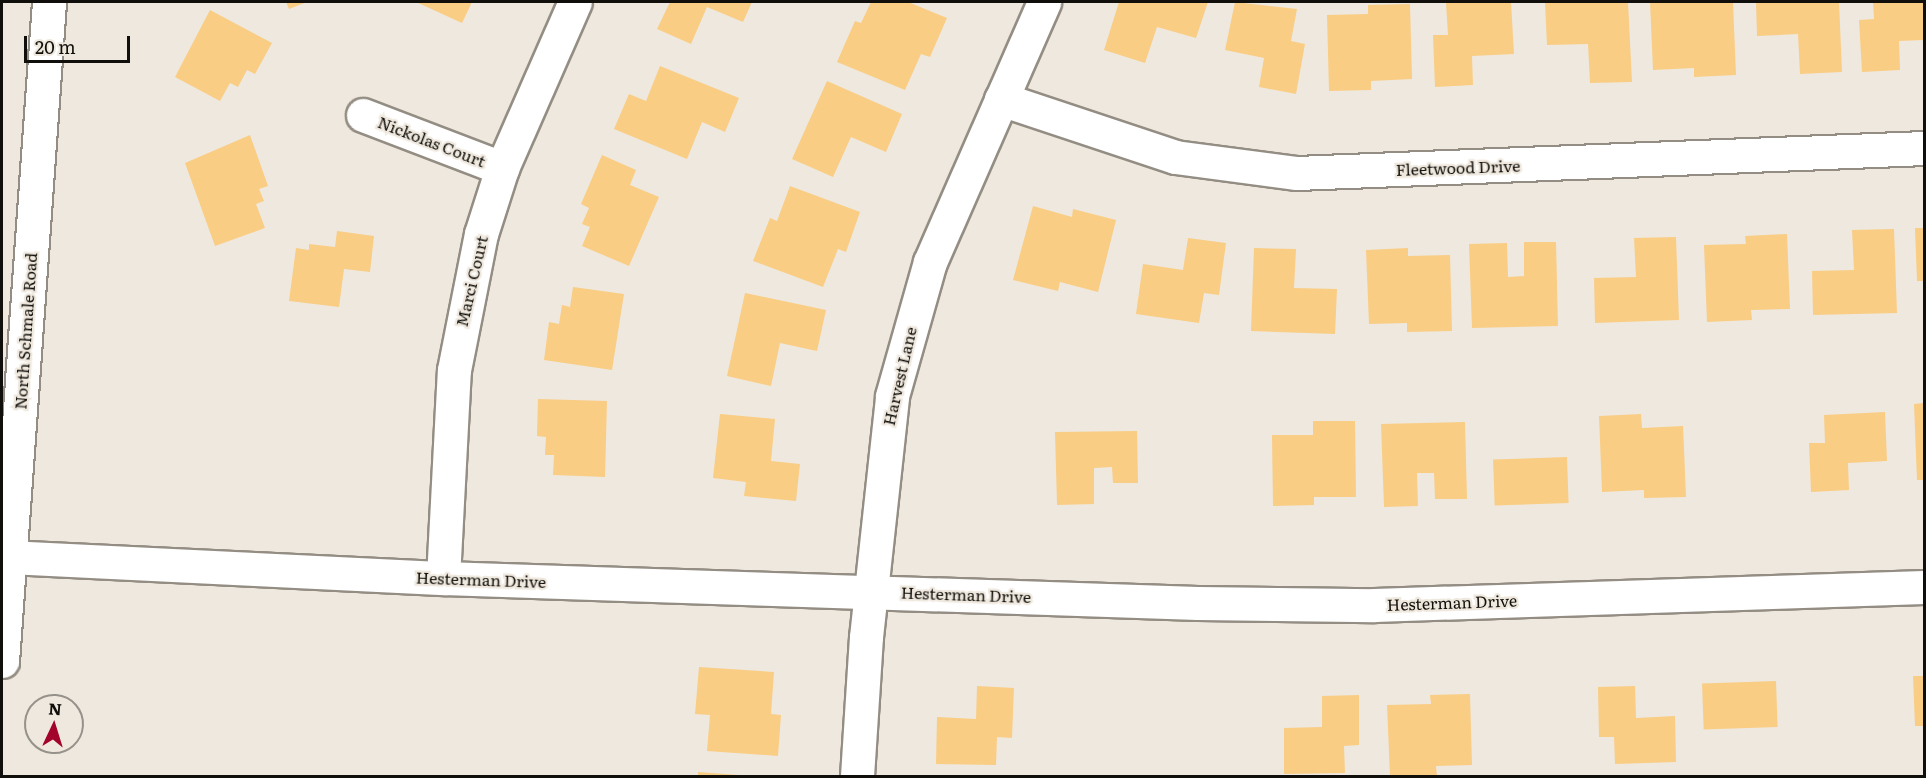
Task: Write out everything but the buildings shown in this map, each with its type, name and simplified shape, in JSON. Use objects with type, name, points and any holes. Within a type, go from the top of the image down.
[{"type":"street","name":"North Schmale Road","points":[[2,661],[49,2]]},
{"type":"street","name":"Marci Court","points":[[443,578],[459,335],[481,234],[502,168],[575,2]]},
{"type":"street","name":"Harvest Lane","points":[[857,777],[885,438],[907,335],[930,262],[1044,2]]},
{"type":"street","name":"Fleetwood Drive","points":[[1001,99],[1175,157],[1297,173],[1924,148]]},
{"type":"street","name":"Nickolas Court","points":[[363,114],[502,168]]},
{"type":"street","name":"Hesterman Drive","points":[[9,557],[443,578],[871,590],[1198,603],[1374,605],[1924,587]]}]
